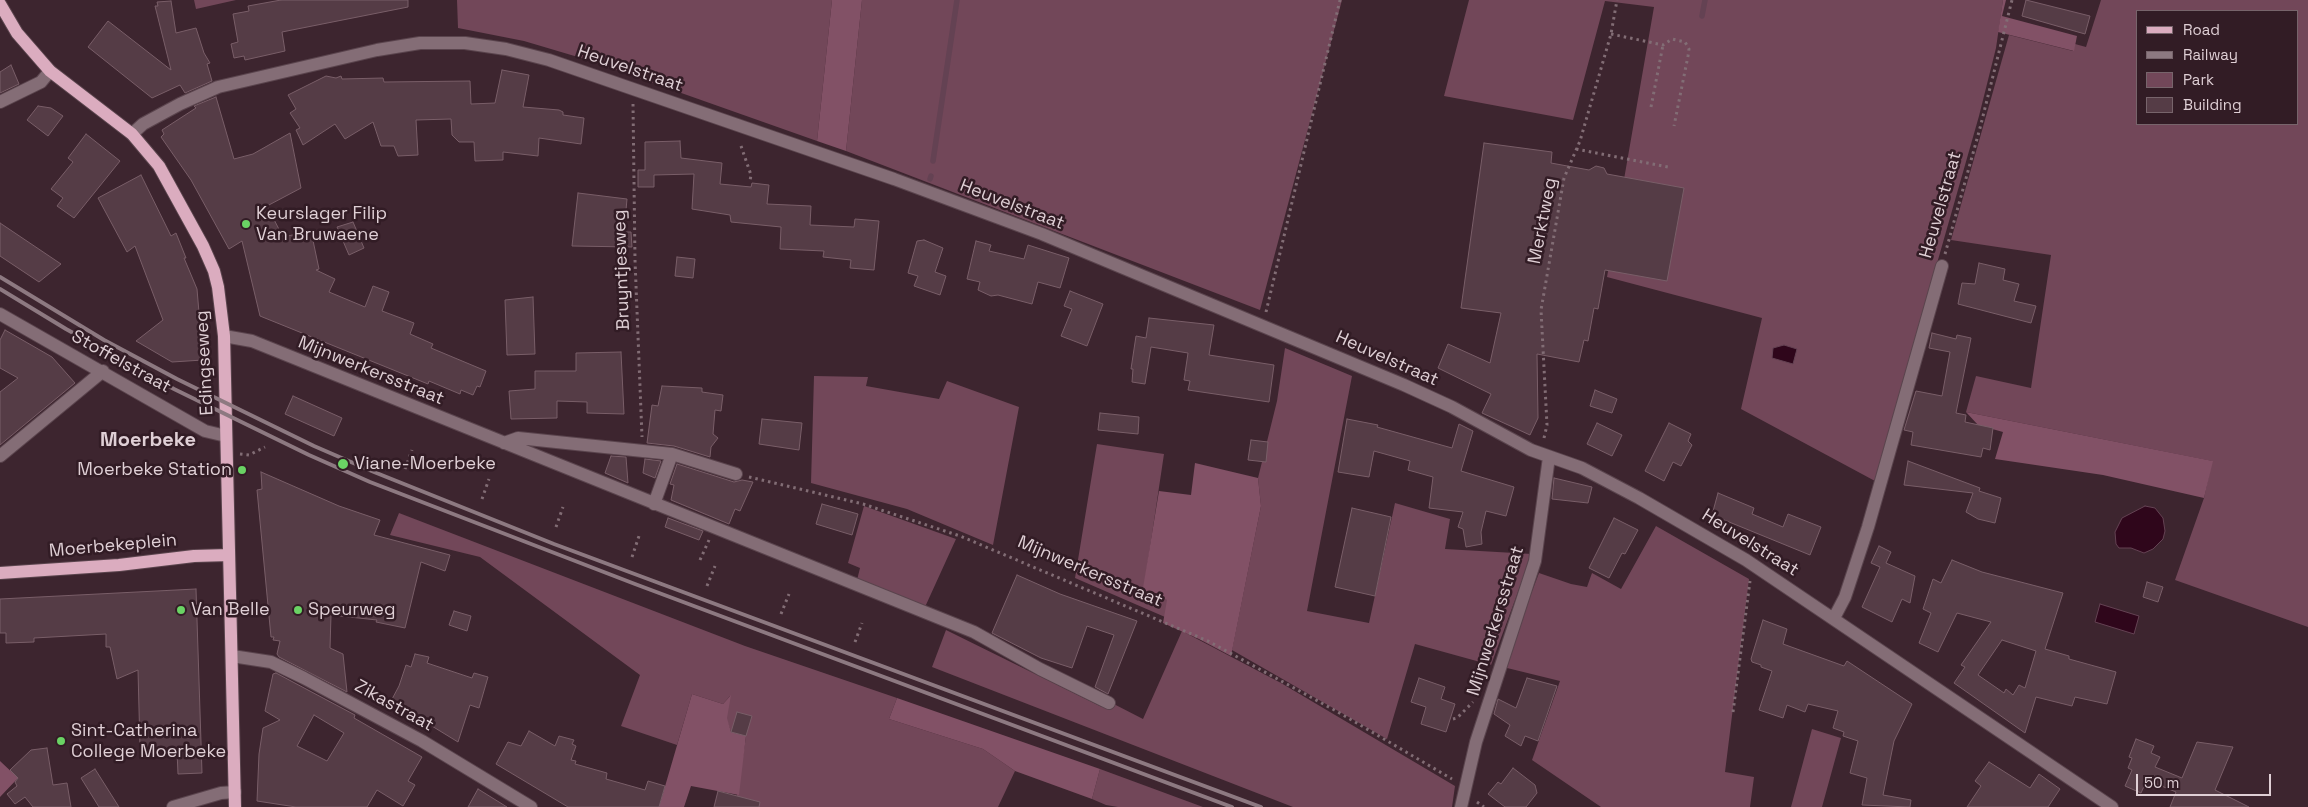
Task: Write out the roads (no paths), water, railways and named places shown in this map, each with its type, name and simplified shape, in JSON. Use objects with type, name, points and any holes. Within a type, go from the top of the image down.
[{"type":"main road","name":"Edingseweg","points":[[0,4],[17,33],[50,71],[132,134],[159,166],[203,246],[218,287],[224,336],[236,807]]},
{"type":"main road","name":"Moerbekeplein","points":[[0,573],[194,556],[229,555]]},
{"type":"street","name":"Heuvelstraat","points":[[132,134],[143,124],[180,104],[218,87],[377,50],[420,43],[465,43],[506,48],[549,60],[894,179],[1042,234],[1264,325],[1452,407],[1545,455],[1582,468],[1639,498],[1752,564],[2112,807]]},
{"type":"street","points":[[0,102],[41,82],[50,71]]},
{"type":"street","name":"Heuvelstraat","points":[[1834,618],[1845,597],[1868,527],[1942,266]]},
{"type":"street","name":"Stoffelstraat","points":[[0,314],[103,371],[205,431],[226,436]]},
{"type":"street","name":"Mijnwerkersstraat","points":[[224,336],[252,341],[974,632],[1040,669],[1109,703]]},
{"type":"street","points":[[0,456],[103,371]]},
{"type":"street","points":[[504,443],[518,438],[672,454],[736,474]]},
{"type":"street","points":[[654,504],[672,454]]},
{"type":"street","name":"Mijnwerkersstraat","points":[[1461,807],[1476,742],[1535,562],[1545,455]]},
{"type":"street","name":"Zikastraat","points":[[232,656],[271,662],[304,678],[422,741],[531,807]]},
{"type":"street","points":[[173,807],[221,793],[235,792]]},
{"type":"waterway","points":[[933,161],[957,0]]},
{"type":"waterway","points":[[1702,16],[1705,0]]},
{"type":"railway","points":[[0,277],[104,340],[177,379],[314,446],[374,472],[554,544],[1261,807]]},
{"type":"railway","points":[[0,289],[66,329],[174,389],[309,455],[370,482],[635,584],[1232,807]]},
{"type":"place","name":"Keurslager Filip Van Bruwaene","points":[[246,224]]},
{"type":"place","name":"Viane-Moerbeke","points":[[343,464]]},
{"type":"place","name":"Moerbeke Station","points":[[242,470]]},
{"type":"place","name":"Van Belle","points":[[181,610]]},
{"type":"place","name":"Speurweg","points":[[298,610]]},
{"type":"place","name":"Sint-Catherina College Moerbeke","points":[[61,741]]},
{"type":"district","name":"Moerbeke","points":[[148,441]]}]
